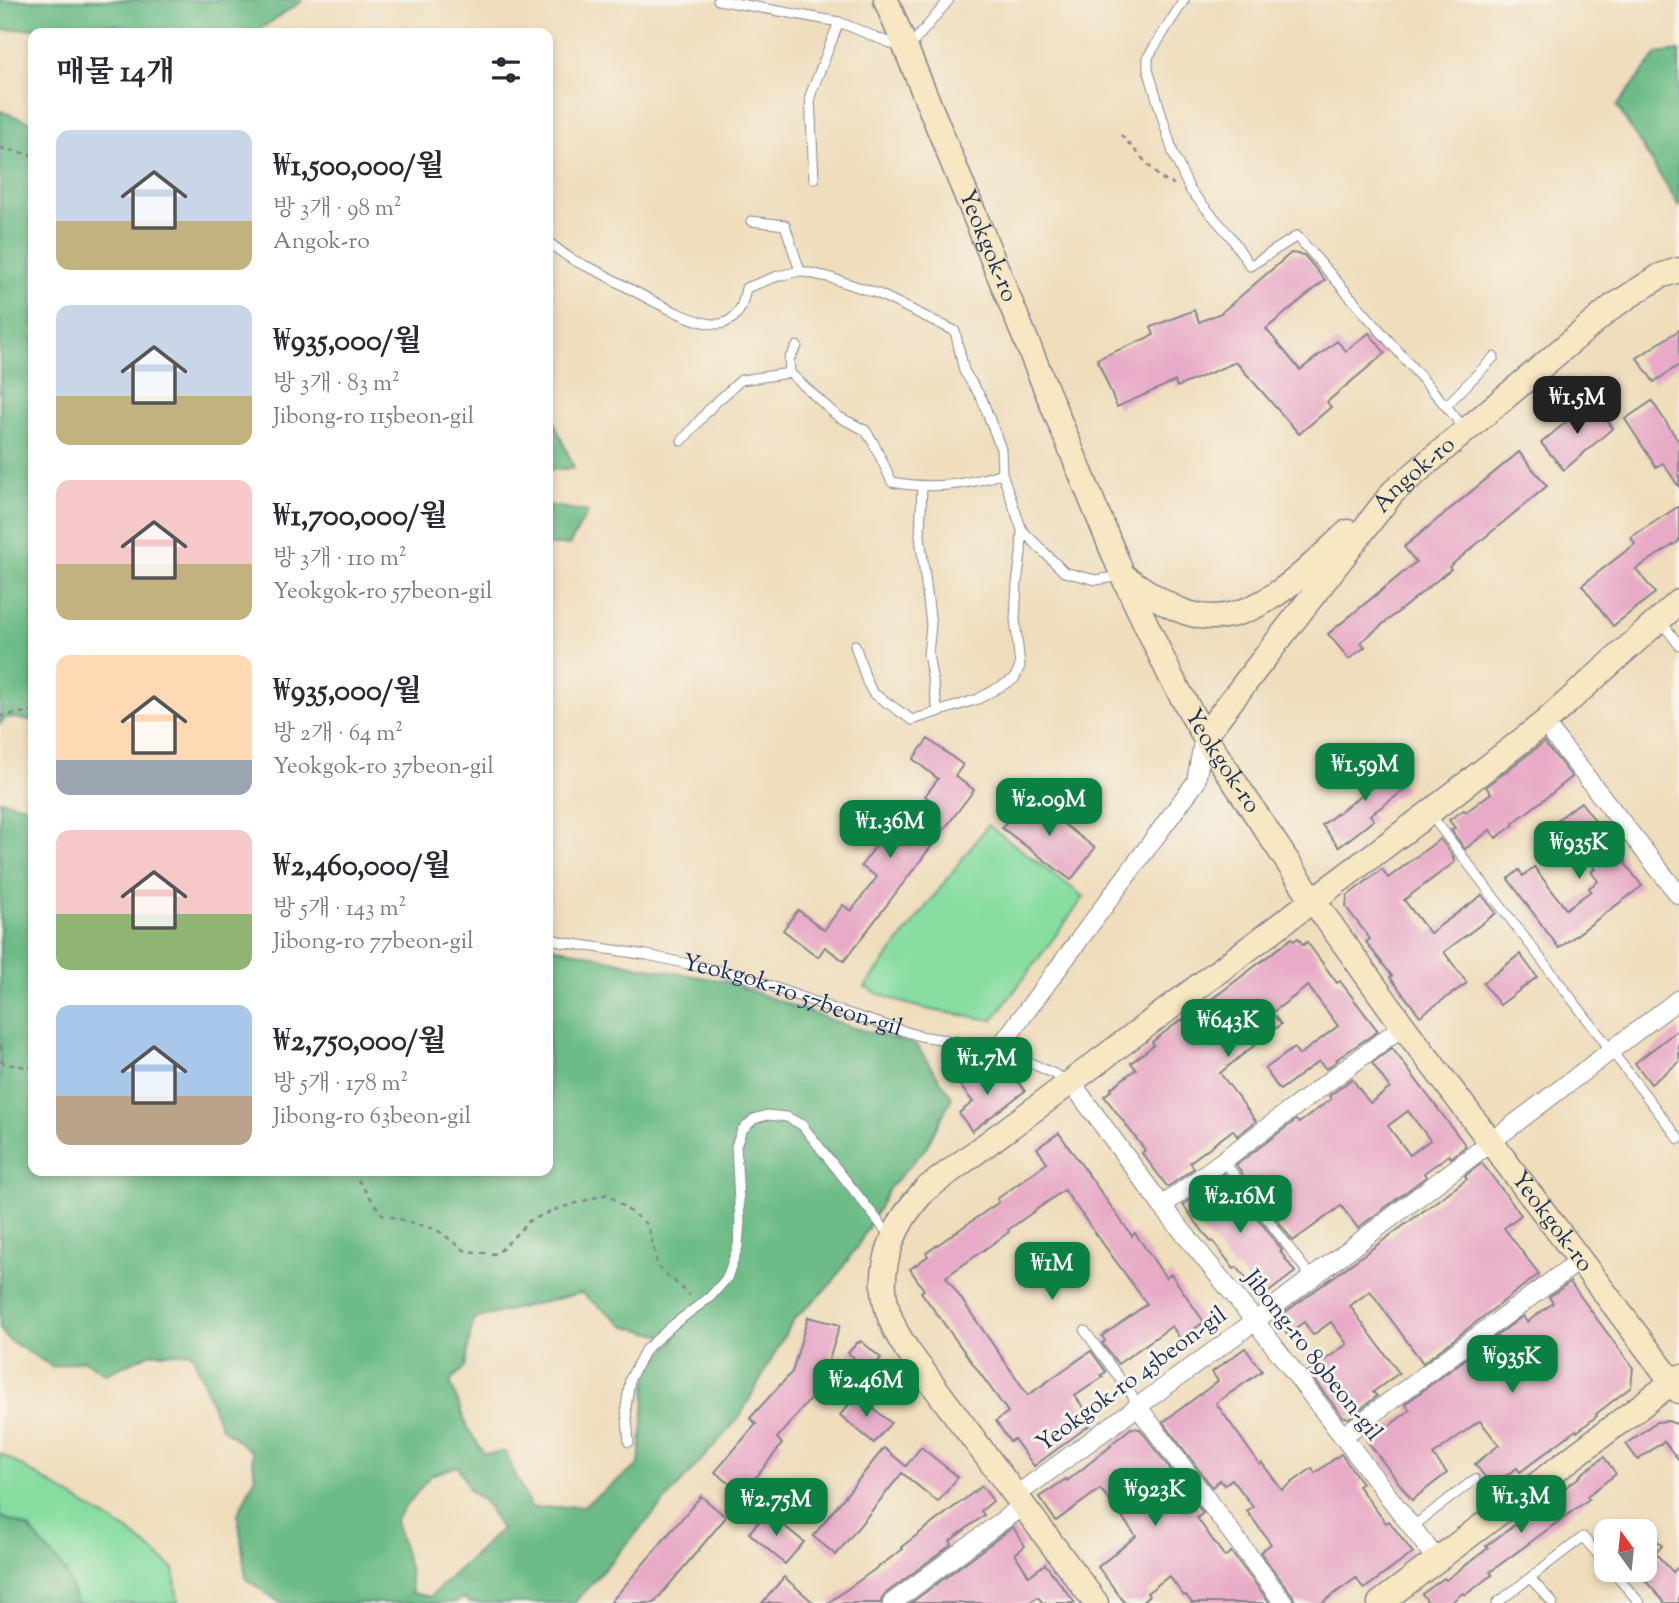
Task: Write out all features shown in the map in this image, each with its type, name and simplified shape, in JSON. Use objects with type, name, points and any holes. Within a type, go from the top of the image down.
[{"type":"street","name":"Yeokgok-ro","points":[[886,0],[1123,576],[1171,677],[1204,736],[1313,900],[1403,1026],[1677,1383]]},
{"type":"street","name":"Angok-ro","points":[[1204,736],[1393,492],[1612,307],[1660,276],[1679,270]]},
{"type":"street","points":[[1123,576],[1173,608],[1191,615],[1214,618],[1242,612],[1285,588],[1393,492]]},
{"type":"street","points":[[1096,1603],[907,1349],[891,1321],[885,1299],[883,1275],[892,1239],[913,1202],[926,1189],[1429,813],[1544,723],[1679,602]]},
{"type":"street","points":[[1544,723],[1679,895]]},
{"type":"street","points":[[999,1048],[1196,782],[1204,736]]},
{"type":"street","name":"Yeokgok-ro 45beon-gil","points":[[892,1603],[1138,1407],[1492,1143],[1679,999]]},
{"type":"street","points":[[1162,1206],[1403,1026]]},
{"type":"street","name":"Jibong-ro 89beon-gil","points":[[1071,1082],[1162,1206],[1255,1321],[1437,1560]]},
{"type":"street","points":[[1343,1436],[1580,1260]]},
{"type":"street","points":[[1380,1603],[1677,1383]]},
{"type":"street","points":[[1138,1407],[1284,1603]]},
{"type":"lane","points":[[718,0],[839,22],[907,50],[949,0]]},
{"type":"lane","points":[[1184,0],[1148,57],[1148,69],[1173,153],[1190,190],[1231,237],[1250,266],[1297,236],[1465,429]]},
{"type":"lane","points":[[814,179],[810,96],[839,22]]},
{"type":"lane","points":[[751,221],[785,225],[800,271]]},
{"type":"lane","points":[[553,246],[571,259],[623,286],[690,318],[709,323],[722,324],[737,316],[746,288],[800,271],[879,294],[955,331],[964,371],[982,399],[1002,449],[1002,473],[1022,530],[1015,619],[1020,666],[1014,679],[978,699],[912,720],[873,693],[855,645]]},
{"type":"lane","points":[[797,346],[789,359],[790,373],[837,416],[865,430],[892,482],[922,486],[979,482],[1002,473]]},
{"type":"lane","points":[[1446,406],[1494,357]]},
{"type":"lane","points":[[682,442],[711,407],[741,380],[790,373]]},
{"type":"lane","points":[[922,486],[920,536],[931,625],[928,654],[938,712]]},
{"type":"lane","points":[[1022,530],[1064,572],[1096,580],[1123,576]]},
{"type":"lane","points":[[1659,619],[1679,645]]},
{"type":"lane","points":[[1429,813],[1679,1139]]},
{"type":"lane","name":"Yeokgok-ro 57beon-gil","points":[[553,939],[647,955],[743,976],[920,1036],[999,1048],[1071,1082]]},
{"type":"lane","points":[[629,1442],[626,1408],[630,1379],[645,1350],[710,1297],[727,1278],[738,1246],[740,1221],[736,1146],[742,1130],[754,1119],[767,1115],[787,1117],[802,1125],[892,1239]]},
{"type":"lane","points":[[1223,1160],[1312,1278]]},
{"type":"lane","points":[[1085,1331],[1132,1394],[1138,1407]]},
{"type":"lane","points":[[1412,1527],[1475,1479]]},
{"type":"lane","points":[[1497,1603],[1583,1537],[1594,1550]]},
{"type":"lane","points":[[1530,1578],[1553,1603]]},
{"type":"lane","points":[[1622,1582],[1640,1603]]},
{"type":"path","points":[[1121,135],[1161,178],[1190,190]]},
{"type":"path","points":[[0,148],[28,154]]},
{"type":"path","points":[[0,716],[28,712]]},
{"type":"path","points":[[0,1061],[28,1068]]},
{"type":"path","points":[[355,1176],[382,1214],[438,1230],[466,1251],[497,1254],[529,1220],[607,1194],[648,1225],[659,1267],[700,1304]]},
{"type":"green space","points":[[0,0],[302,1],[262,28],[134,28],[116,25],[0,30]]},
{"type":"green space","points":[[1679,51],[1679,206],[1617,106],[1657,54]]},
{"type":"green space","points":[[0,111],[28,121],[28,720],[7,717],[0,724]]},
{"type":"green space","points":[[553,419],[574,468],[553,470]]},
{"type":"green space","points":[[553,506],[588,512],[569,545],[553,545]]},
{"type":"green space","points":[[0,800],[28,807],[28,1176],[553,1176],[553,946],[641,967],[724,981],[848,1026],[916,1045],[952,1097],[926,1148],[890,1187],[860,1242],[832,1283],[793,1320],[739,1418],[574,1603],[469,1603],[464,1598],[453,1603],[281,1603],[246,1579],[238,1514],[255,1478],[252,1452],[221,1427],[192,1353],[151,1353],[106,1374],[84,1360],[53,1367],[9,1340],[0,1329]],"holes":[[[581,1293],[626,1326],[675,1339],[648,1368],[639,1465],[583,1506],[531,1508],[505,1452],[484,1454],[467,1427],[450,1381],[465,1367],[473,1319]],[[458,1466],[471,1492],[483,1500],[501,1529],[430,1597],[412,1593],[409,1568],[395,1520],[431,1475]]]},
{"type":"green space","points":[[988,825],[1084,897],[993,1020],[911,1005],[865,987]]},
{"type":"green space","points":[[0,1453],[131,1533],[174,1569],[178,1603],[0,1603]]},
{"type":"green space","points":[[0,1516],[29,1528],[65,1571],[77,1603],[0,1603]]},
{"type":"building","points":[[1291,253],[1304,255],[1325,280],[1266,329],[1300,370],[1337,341],[1346,351],[1369,333],[1385,353],[1327,402],[1331,407],[1299,434],[1236,362],[1177,387],[1175,381],[1117,407],[1097,359],[1154,335],[1151,327],[1194,310],[1199,322],[1221,313]]},
{"type":"building","points":[[1679,330],[1679,365],[1654,382],[1637,358]]},
{"type":"building","points":[[1591,401],[1613,428],[1564,470],[1541,443]]},
{"type":"building","points":[[1652,401],[1679,442],[1679,487],[1663,463],[1656,467],[1625,419]]},
{"type":"building","points":[[1519,452],[1547,486],[1361,642],[1365,647],[1349,659],[1328,634],[1416,562],[1404,547]]},
{"type":"building","points":[[1679,506],[1679,541],[1636,569],[1655,593],[1613,626],[1582,585],[1635,544],[1631,537]]},
{"type":"building","points":[[928,739],[963,765],[955,776],[974,790],[844,961],[825,947],[818,957],[783,930],[798,910],[824,930],[843,905],[851,911],[877,877],[861,866],[893,823],[905,831],[909,827],[911,829],[933,802],[925,796],[938,779],[913,759]]},
{"type":"building","points":[[1544,742],[1572,777],[1496,838],[1490,830],[1465,849],[1451,830],[1455,828],[1449,820],[1464,810],[1466,812],[1491,793],[1486,787]]},
{"type":"building","points":[[1383,757],[1406,789],[1370,815],[1374,820],[1339,847],[1322,825],[1372,787],[1361,772]]},
{"type":"building","points":[[1027,796],[1095,848],[1071,880],[1002,828]]},
{"type":"building","points":[[1581,802],[1642,886],[1559,948],[1508,879],[1519,870],[1523,876],[1534,867],[1566,909],[1591,891],[1589,888],[1598,881],[1591,872],[1595,869],[1568,834],[1563,837],[1555,826],[1559,823],[1557,820]]},
{"type":"building","points":[[1440,839],[1455,862],[1404,900],[1430,933],[1482,895],[1496,913],[1444,952],[1467,983],[1420,1016],[1366,942],[1370,939],[1346,907],[1347,896],[1382,869],[1388,878]]},
{"type":"building","points":[[1292,938],[1294,941],[1298,938],[1303,945],[1307,942],[1337,983],[1340,981],[1378,1031],[1326,1069],[1319,1061],[1280,1090],[1265,1069],[1294,1048],[1299,1055],[1338,1026],[1308,986],[1272,1013],[1281,1024],[1220,1073],[1256,1121],[1237,1136],[1233,1130],[1190,1162],[1194,1168],[1167,1186],[1142,1153],[1145,1150],[1104,1096],[1136,1069],[1131,1063],[1154,1045],[1152,1042]]},
{"type":"building","points":[[1520,954],[1537,977],[1500,1005],[1483,983]]},
{"type":"building","points":[[1679,1029],[1679,1062],[1651,1084],[1635,1063]]},
{"type":"building","points":[[1392,1048],[1466,1146],[1424,1173],[1426,1177],[1358,1228],[1341,1206],[1293,1241],[1236,1165],[1296,1120],[1299,1123],[1352,1079],[1370,1103],[1390,1088],[1372,1063]],"holes":[[[1408,1111],[1430,1140],[1410,1155],[1388,1126]]]},
{"type":"building","points":[[978,1068],[992,1087],[1011,1073],[1025,1091],[972,1131],[959,1113],[973,1102],[958,1083]]},
{"type":"building","points":[[1059,1133],[1132,1236],[1135,1233],[1166,1278],[1171,1274],[1204,1322],[1180,1339],[1172,1326],[1118,1364],[1102,1343],[1105,1341],[1102,1336],[1147,1304],[1064,1190],[946,1277],[1028,1395],[1091,1351],[1106,1372],[1101,1375],[1103,1377],[1075,1396],[1094,1422],[1034,1466],[1014,1439],[1010,1442],[996,1421],[1008,1412],[921,1292],[924,1290],[910,1269],[928,1256],[926,1253],[999,1202],[997,1199],[1047,1163],[1037,1148]]},
{"type":"building","points":[[1482,1163],[1521,1215],[1504,1228],[1539,1274],[1423,1363],[1370,1291],[1350,1306],[1399,1373],[1373,1392],[1377,1396],[1349,1418],[1343,1417],[1308,1372],[1347,1344],[1331,1322],[1313,1335],[1304,1322],[1287,1334],[1276,1319],[1467,1179],[1465,1176]]},
{"type":"building","points":[[1224,1174],[1282,1250],[1280,1251],[1295,1272],[1261,1298],[1237,1267],[1234,1269],[1213,1241],[1211,1242],[1183,1205]]},
{"type":"building","points":[[1570,1282],[1633,1368],[1631,1387],[1577,1432],[1576,1430],[1520,1472],[1517,1468],[1492,1486],[1475,1464],[1499,1445],[1480,1421],[1476,1423],[1433,1455],[1447,1473],[1412,1500],[1368,1442],[1410,1410],[1405,1404],[1523,1316],[1527,1322],[1553,1303],[1549,1297]]},
{"type":"building","points":[[808,1317],[840,1325],[820,1388],[777,1438],[782,1444],[743,1494],[715,1472],[756,1424],[750,1418],[792,1372]]},
{"type":"building","points":[[861,1341],[881,1358],[878,1361],[882,1364],[874,1374],[848,1353]]},
{"type":"building","points":[[1245,1348],[1262,1371],[1216,1403],[1260,1465],[1262,1463],[1282,1490],[1312,1468],[1315,1473],[1341,1454],[1362,1483],[1358,1486],[1413,1553],[1364,1589],[1356,1578],[1322,1603],[1295,1603],[1293,1596],[1260,1552],[1271,1544],[1247,1511],[1253,1507],[1232,1479],[1224,1485],[1220,1480],[1212,1487],[1163,1422],[1218,1381],[1212,1372]]},
{"type":"building","points":[[857,1395],[891,1423],[874,1443],[840,1415]]},
{"type":"building","points":[[1668,1421],[1679,1425],[1679,1461],[1664,1441],[1638,1460],[1626,1444],[1656,1422]]},
{"type":"building","points":[[1131,1428],[1140,1429],[1203,1513],[1197,1518],[1225,1557],[1231,1552],[1270,1603],[1192,1603],[1169,1576],[1147,1593],[1149,1596],[1141,1603],[1125,1603],[1098,1567],[1136,1536],[1102,1491],[1100,1489],[1056,1521],[1039,1497],[1066,1479],[1067,1481]]},
{"type":"building","points":[[921,1447],[958,1477],[938,1502],[902,1473],[836,1555],[813,1536],[884,1448],[906,1466]]},
{"type":"building","points":[[1604,1457],[1616,1474],[1587,1496],[1589,1499],[1490,1572],[1492,1575],[1465,1595],[1463,1593],[1450,1603],[1429,1603],[1422,1594],[1444,1578],[1446,1580],[1488,1548],[1486,1546]]},
{"type":"building","points":[[982,1486],[993,1501],[981,1511],[984,1515],[950,1541],[952,1544],[885,1594],[881,1603],[828,1603],[903,1549],[901,1547]]},
{"type":"building","points":[[701,1496],[726,1517],[654,1603],[610,1603]]},
{"type":"building","points":[[767,1512],[804,1542],[785,1564],[749,1533]]},
{"type":"building","points":[[1013,1527],[1025,1546],[1015,1554],[1029,1576],[1045,1564],[1075,1603],[1043,1603],[1038,1597],[1028,1603],[911,1603]]},
{"type":"building","points":[[1657,1555],[1673,1572],[1679,1566],[1679,1603],[1665,1603],[1647,1582],[1657,1582]]},
{"type":"building","points":[[784,1577],[814,1603],[762,1603]]}]
